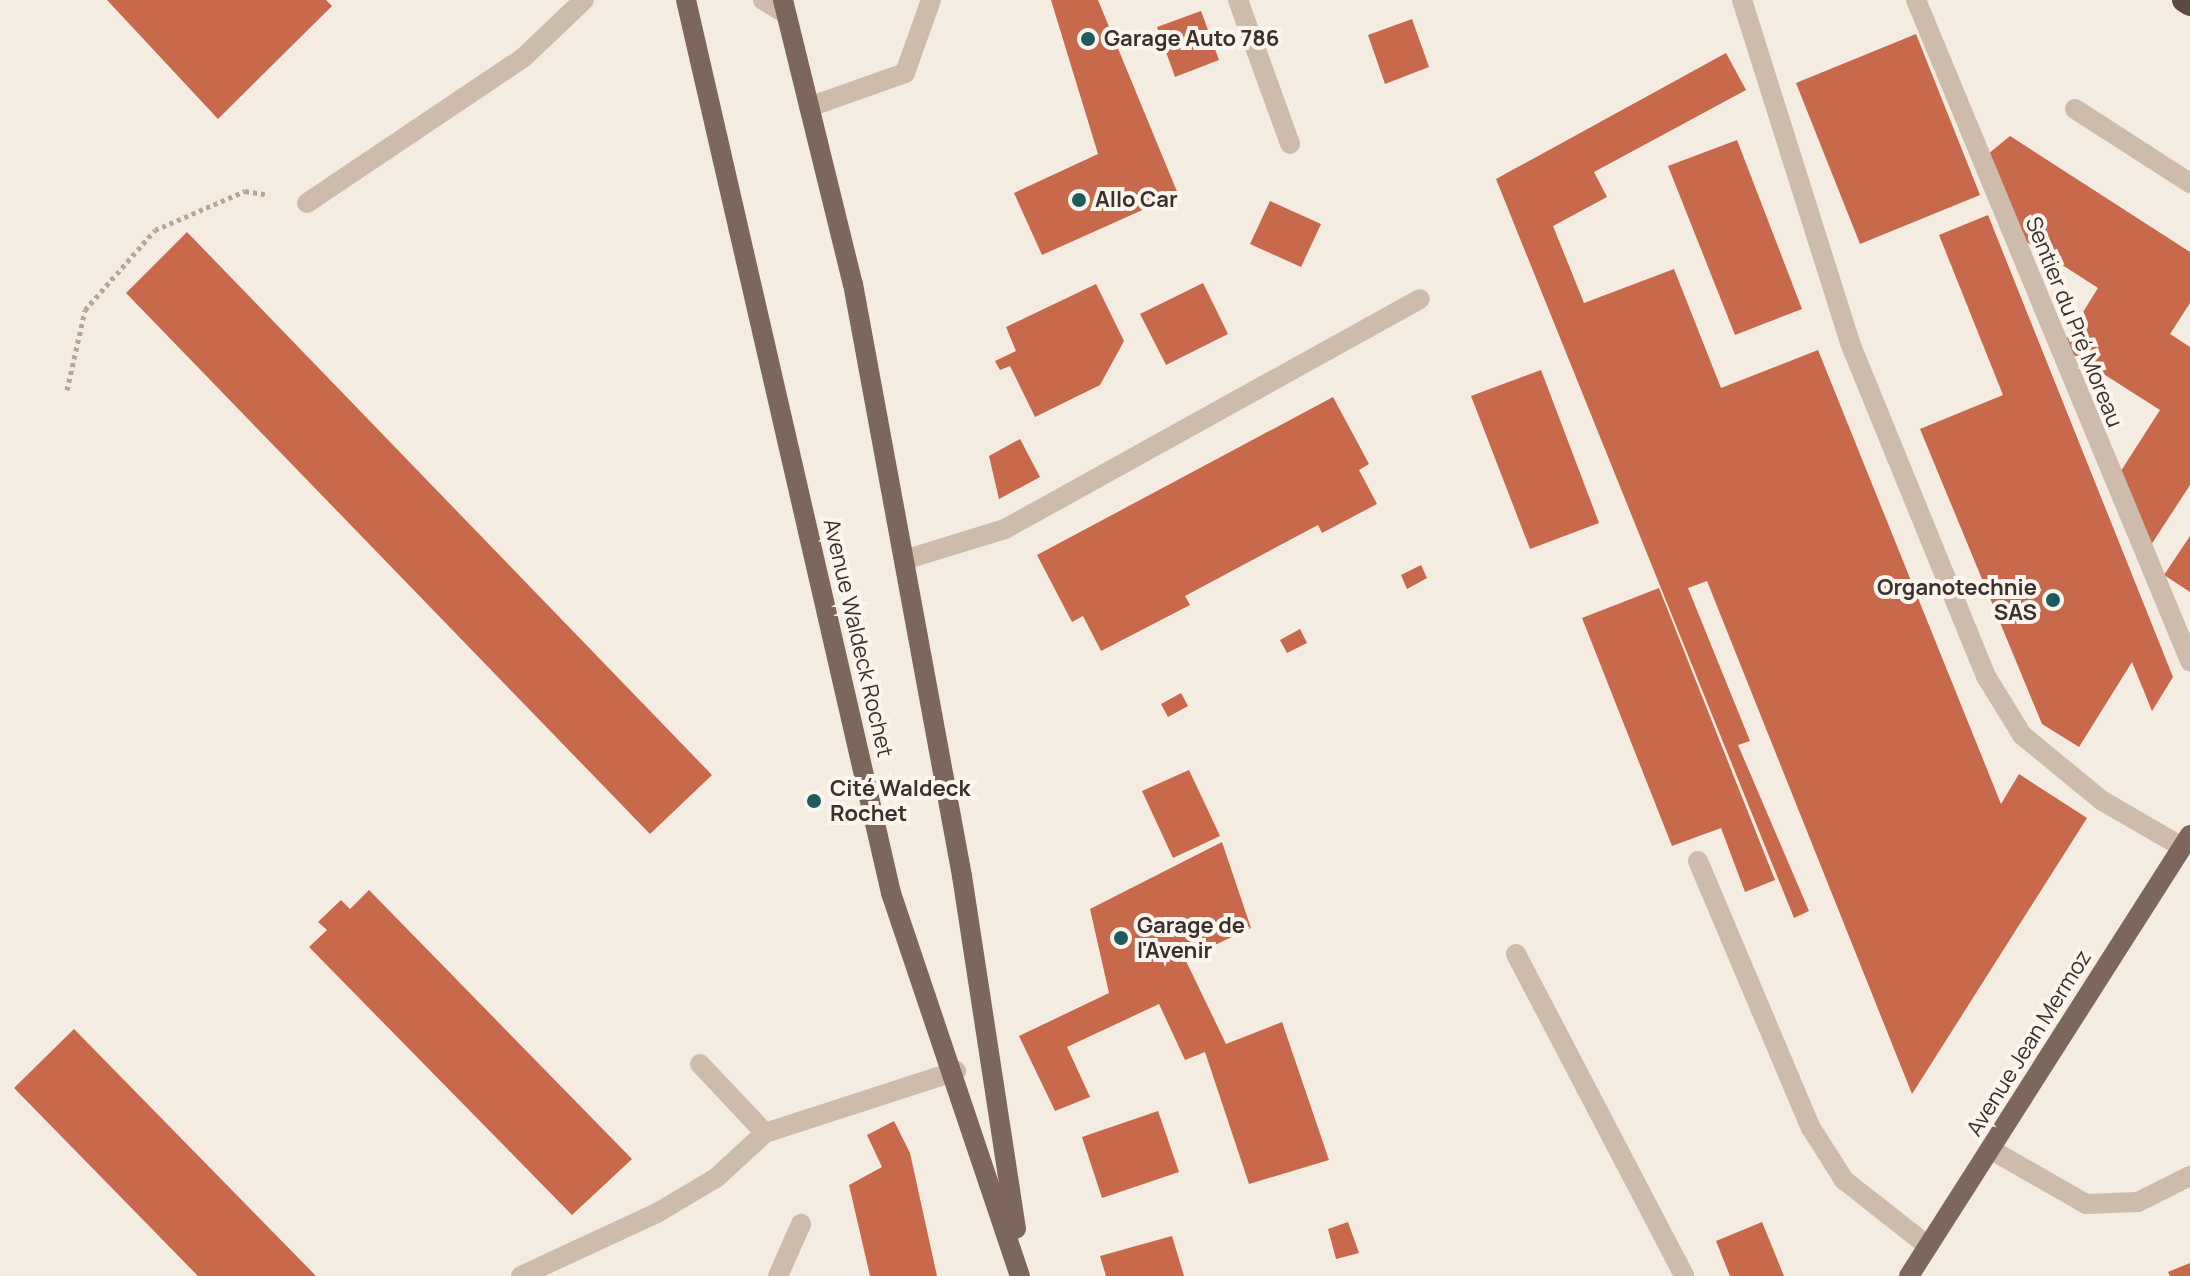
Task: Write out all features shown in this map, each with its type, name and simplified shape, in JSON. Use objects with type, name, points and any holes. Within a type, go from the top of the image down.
[{"type":"highway","points":[[2184,0],[2190,4]]},
{"type":"main road","name":"Avenue Waldeck Rochet","points":[[686,0],[891,893],[956,1071],[1022,1276]]},
{"type":"main road","name":"Avenue Waldeck Rochet","points":[[784,6],[853,284],[904,560],[1022,1276]]},
{"type":"main road","name":"Avenue Jean Mermoz","points":[[1909,1276],[2186,841]]},
{"type":"street","points":[[307,203],[500,75],[584,0]]},
{"type":"street","points":[[763,0],[784,6]]},
{"type":"street","points":[[809,107],[905,73],[931,0]]},
{"type":"street","points":[[1238,0],[1290,144]]},
{"type":"street","points":[[1742,0],[1850,343],[1987,678],[2022,735],[2042,752],[2101,800],[2186,841]]},
{"type":"street","name":"Sentier du Pré Moreau","points":[[1916,0],[2190,661]]},
{"type":"street","points":[[2075,109],[2190,183]]},
{"type":"street","points":[[904,560],[1005,529],[1420,299]]},
{"type":"street","points":[[1698,861],[1811,1128],[1844,1180],[1928,1246]]},
{"type":"street","points":[[1516,954],[1684,1276]]},
{"type":"street","points":[[700,1064],[765,1133]]},
{"type":"street","points":[[521,1276],[657,1213],[716,1178],[765,1133],[956,1071]]},
{"type":"street","points":[[1990,1149],[2086,1204],[2138,1202],[2190,1176]]},
{"type":"street","points":[[778,1276],[801,1224]]},
{"type":"path","points":[[67,390],[85,310],[155,230],[245,191],[307,203]]},
{"type":"building","points":[[107,0],[326,0],[332,6],[218,119]]},
{"type":"building","points":[[1051,0],[1098,0],[1178,194],[1042,255],[1014,193],[1098,154]]},
{"type":"building","points":[[1201,11],[1219,60],[1175,77],[1157,27]]},
{"type":"building","points":[[1412,19],[1429,67],[1385,84],[1368,35]]},
{"type":"building","points":[[1916,34],[1980,195],[1860,244],[1796,83]]},
{"type":"building","points":[[1726,53],[1746,90],[1594,172],[1607,197],[1553,226],[1584,303],[1674,269],[1721,388],[1818,350],[2001,804],[2019,774],[2087,818],[1912,1094],[1707,581],[1688,588],[1750,741],[1738,745],[1809,911],[1794,918],[1496,179]]},
{"type":"building","points":[[2010,136],[2190,252],[2190,303],[2170,334],[2190,347],[2190,485],[2149,548],[2119,474],[2160,410],[2069,352],[2065,341],[2098,288],[2025,241],[1988,154]]},
{"type":"building","points":[[1737,140],[1802,309],[1735,335],[1668,166]]},
{"type":"building","points":[[1270,201],[1321,224],[1301,267],[1250,244]]},
{"type":"building","points":[[1988,215],[2173,677],[2152,711],[2132,662],[2079,747],[2042,724],[1920,429],[2003,395],[1939,235]]},
{"type":"building","points":[[187,232],[712,775],[650,834],[126,293]]},
{"type":"building","points":[[1203,283],[1228,334],[1166,365],[1140,314]]},
{"type":"building","points":[[1096,284],[1124,341],[1100,385],[1035,417],[1010,366],[1000,370],[995,361],[1016,351],[1006,327]]},
{"type":"building","points":[[1541,370],[1599,523],[1530,549],[1471,396]]},
{"type":"building","points":[[1333,397],[1369,464],[1359,470],[1377,504],[1322,533],[1318,525],[1185,596],[1190,605],[1101,651],[1083,616],[1072,622],[1037,555]]},
{"type":"building","points":[[1020,439],[1040,477],[999,499],[989,456]]},
{"type":"building","points":[[2190,536],[2190,592],[2164,575]]},
{"type":"building","points":[[1421,565],[1427,578],[1407,589],[1401,575]]},
{"type":"building","points":[[1659,588],[1775,880],[1745,892],[1721,828],[1672,846],[1582,618]]},
{"type":"building","points":[[1300,629],[1307,643],[1287,653],[1280,640]]},
{"type":"building","points":[[1181,693],[1188,706],[1168,717],[1161,704]]},
{"type":"building","points":[[1189,770],[1220,836],[1173,858],[1142,791]]},
{"type":"building","points":[[1222,842],[1251,928],[1185,959],[1226,1044],[1282,1022],[1329,1160],[1249,1184],[1205,1052],[1185,1060],[1159,1004],[1067,1047],[1090,1097],[1055,1111],[1019,1036],[1109,993],[1090,909]]},
{"type":"building","points":[[369,890],[632,1159],[572,1215],[309,947],[327,930],[318,922],[341,900],[350,909]]},
{"type":"building","points":[[74,1029],[316,1276],[198,1276],[14,1088]]},
{"type":"building","points":[[1158,1111],[1179,1172],[1102,1198],[1082,1137]]},
{"type":"building","points":[[894,1121],[910,1153],[937,1276],[870,1276],[849,1185],[882,1167],[867,1135]]},
{"type":"building","points":[[1348,1222],[1359,1253],[1336,1259],[1328,1229]]},
{"type":"building","points":[[1762,1222],[1784,1276],[1730,1276],[1716,1241]]},
{"type":"building","points":[[1172,1236],[1184,1276],[1106,1276],[1100,1256]]},
{"type":"building","points":[[2190,1263],[2190,1276],[2170,1276],[2168,1272]]},
{"type":"place","name":"Garage Auto 786","points":[[1088,39]]},
{"type":"place","name":"Allo Car","points":[[1079,200]]},
{"type":"place","name":"Organotechnie SAS","points":[[2053,600]]},
{"type":"place","name":"Cité Waldeck Rochet","points":[[814,801]]},
{"type":"place","name":"Garage de l'Avenir","points":[[1121,938]]}]
